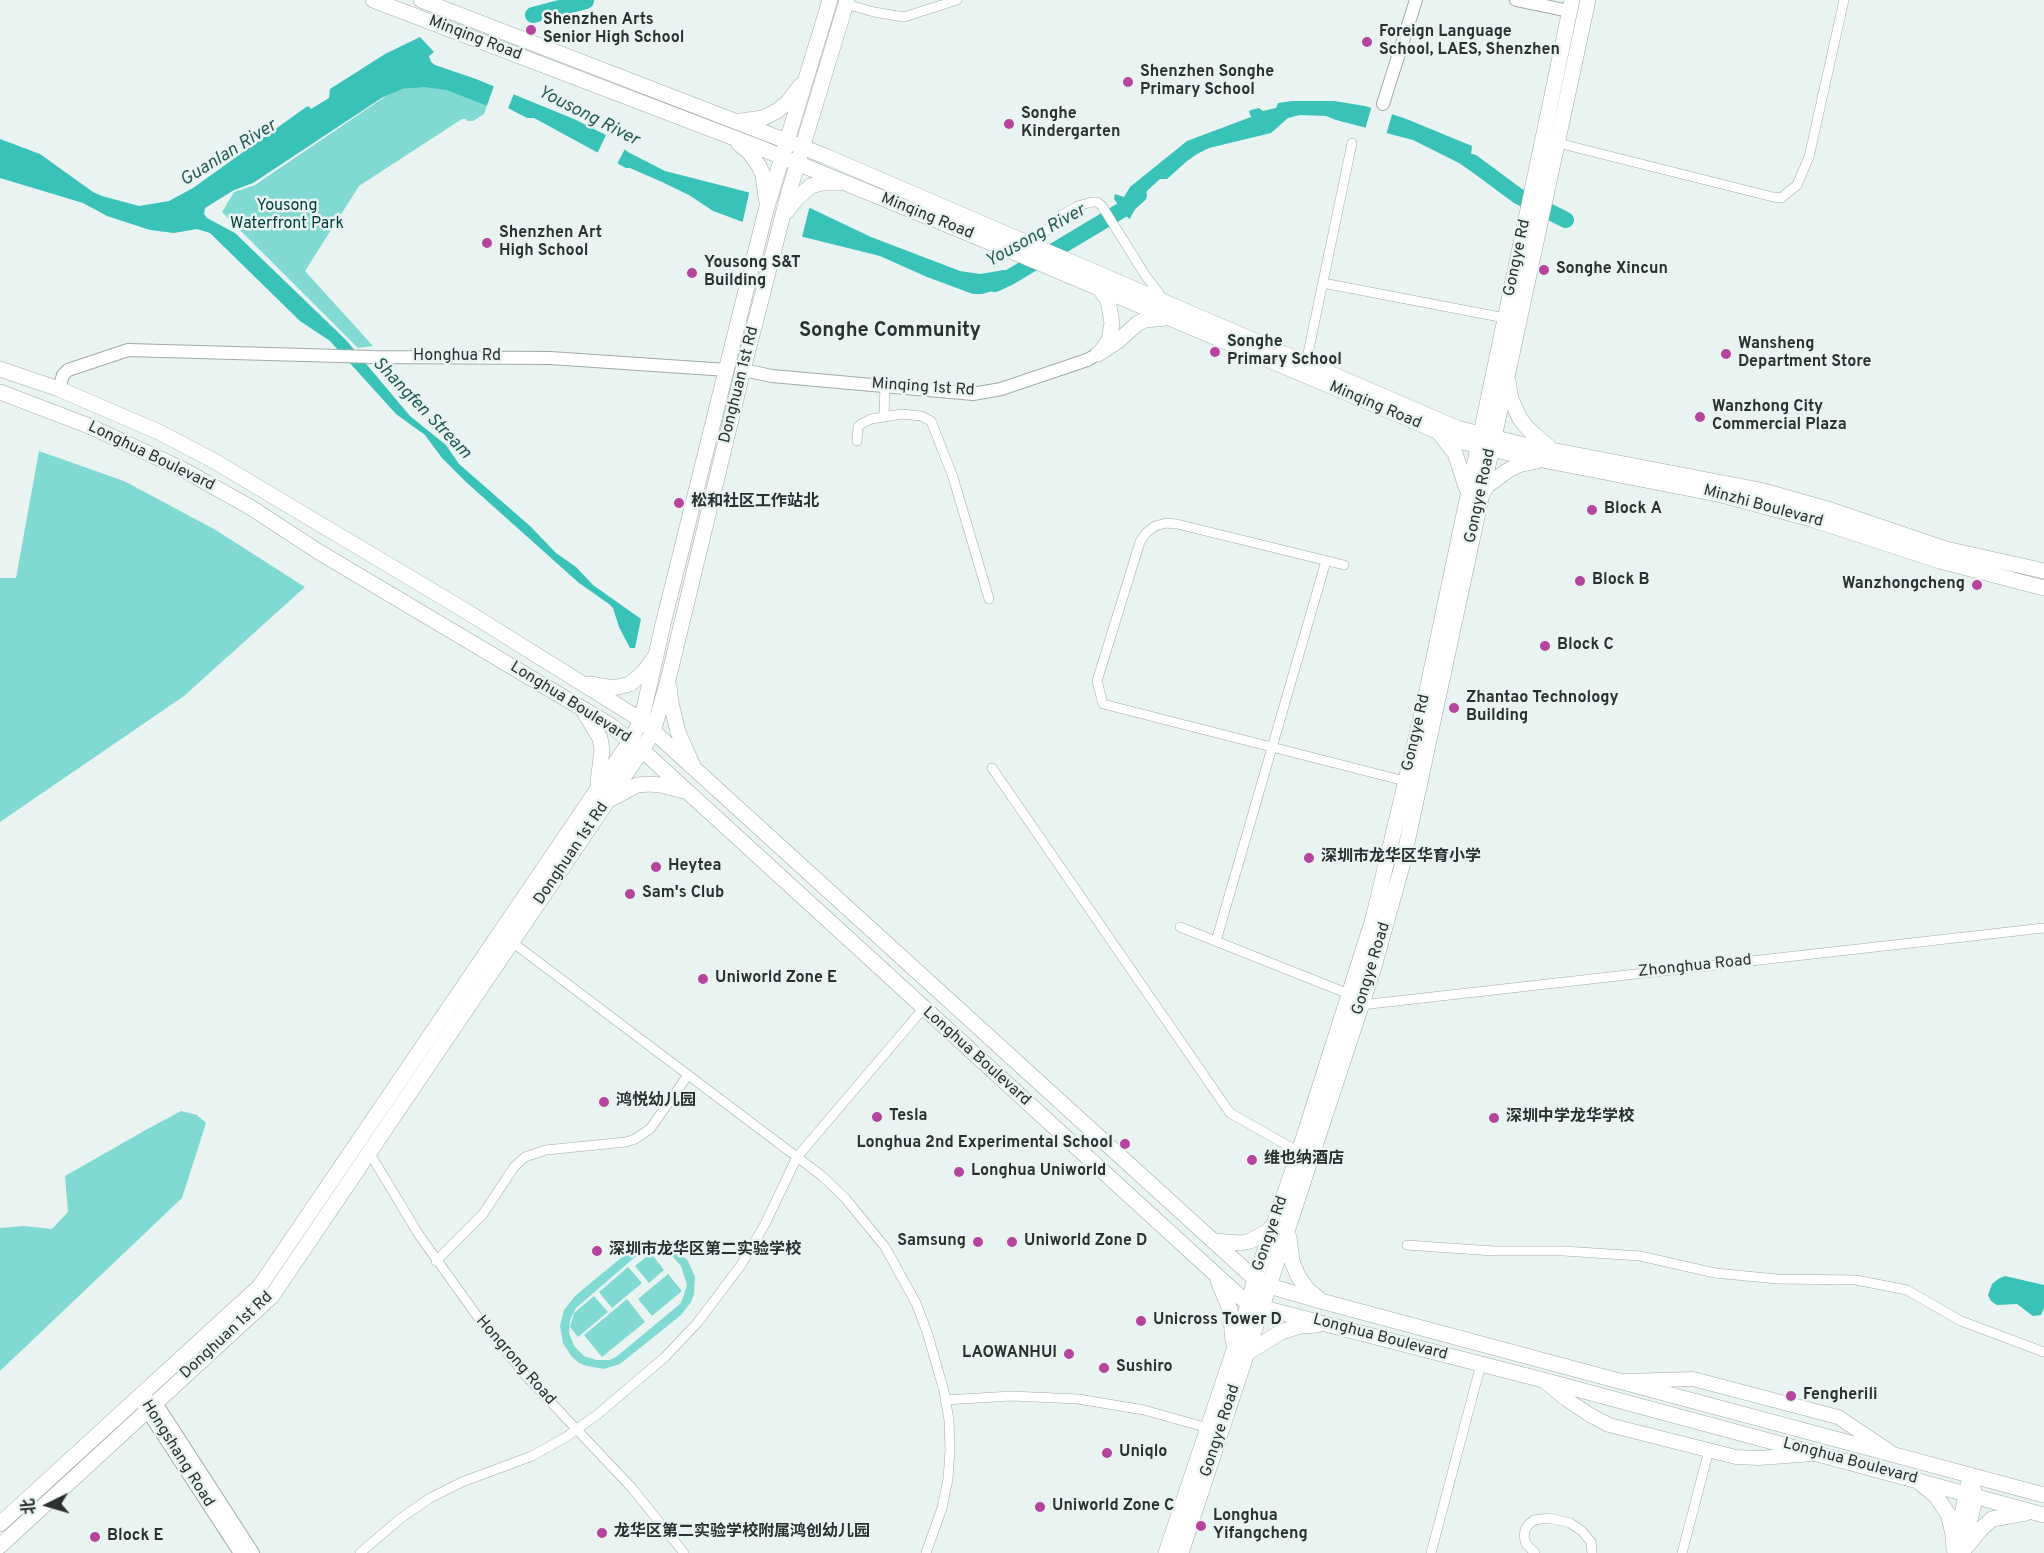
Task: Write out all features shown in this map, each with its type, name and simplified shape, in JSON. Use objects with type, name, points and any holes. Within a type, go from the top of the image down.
[{"type":"main road","name":"Minqing Road","points":[[373,0],[797,163],[1438,432],[1485,442]]},
{"type":"main road","name":"Minqing Road","points":[[421,0],[802,146],[1064,257],[1485,442]]},
{"type":"main road","name":"Donghuan 1st Rd","points":[[636,745],[650,670],[657,651],[727,370],[766,210],[768,190],[787,140],[830,0]]},
{"type":"main road","points":[[1542,178],[1558,143],[1588,0]]},
{"type":"main road","name":"Donghuan 1st Rd","points":[[0,1546],[272,1296],[512,942],[636,745],[653,732],[668,680],[743,370],[783,217],[793,196],[797,163],[847,2]]},
{"type":"main road","points":[[1542,178],[1570,5]]},
{"type":"main road","points":[[734,120],[755,120],[777,111],[793,97],[808,74]]},
{"type":"main road","points":[[730,136],[755,158],[768,190]]},
{"type":"main road","name":"Gongye Rd","points":[[1485,442],[1505,318],[1525,224],[1542,178]]},
{"type":"main road","name":"Gongye Rd","points":[[1508,371],[1540,228],[1542,178]]},
{"type":"main road","points":[[793,196],[816,184],[847,184]]},
{"type":"main road","points":[[1098,354],[1109,340],[1112,323],[1107,300],[1100,289]]},
{"type":"main road","points":[[1098,354],[1145,320],[1170,319]]},
{"type":"main road","name":"Longhua Boulevard","points":[[0,369],[58,389],[160,433],[214,461],[641,720],[1255,1279],[1269,1286],[1321,1301],[2044,1495]]},
{"type":"main road","points":[[1438,432],[1455,453],[1474,494],[1518,465],[1552,455],[1520,419],[1509,389],[1508,371]]},
{"type":"main road","name":"Gongye Road","points":[[1166,1553],[1229,1366],[1255,1306],[1269,1286],[1282,1225],[1361,1005],[1402,866],[1485,442],[1508,371]]},
{"type":"main road","name":"Longhua Boulevard","points":[[0,392],[89,426],[182,468],[610,725],[636,745],[690,794],[1216,1275],[1255,1306],[1543,1380],[2042,1514]]},
{"type":"main road","name":"Minzhi Boulevard","points":[[1485,442],[1760,490],[1832,510],[1946,549],[2044,571]]},
{"type":"main road","name":"Minzhi Boulevard","points":[[1552,455],[1765,506],[1940,561],[2044,588]]},
{"type":"main road","name":"Gongye Rd","points":[[1255,1279],[1282,1225],[1299,1152],[1372,919],[1474,494]]},
{"type":"main road","points":[[579,681],[618,688],[635,681],[650,670]]},
{"type":"main road","points":[[668,680],[674,718],[694,770]]},
{"type":"main road","points":[[581,707],[600,738],[602,796],[637,785],[649,784],[673,787],[690,794]]},
{"type":"main road","name":"Donghuan 1st Rd","points":[[0,1524],[260,1286],[499,932],[602,796]]},
{"type":"main road","points":[[1213,1241],[1231,1243],[1250,1241],[1282,1225],[1294,1267],[1307,1289],[1321,1301]]},
{"type":"main road","points":[[1216,1275],[1230,1309],[1234,1331],[1229,1366]]},
{"type":"main road","name":"Gongye Road","points":[[1181,1553],[1247,1353],[1255,1306],[1255,1279]]},
{"type":"main road","points":[[1247,1353],[1274,1335],[1290,1329],[1329,1324]]},
{"type":"main road","points":[[1616,1381],[1694,1379],[1838,1417],[1898,1457]]},
{"type":"main road","points":[[1543,1380],[1566,1399],[1609,1425],[1746,1458],[1820,1454]]},
{"type":"main road","points":[[1958,1551],[1971,1495],[1970,1476]]},
{"type":"main road","points":[[1911,1478],[1936,1496],[1948,1514],[1958,1551]]},
{"type":"main road","points":[[1958,1551],[1992,1519],[2015,1514],[2042,1514]]},
{"type":"street","points":[[847,2],[885,15],[904,17],[957,0]]},
{"type":"street","points":[[1383,104],[1416,0]]},
{"type":"street","points":[[1516,0],[1570,5]]},
{"type":"street","points":[[1558,143],[1781,198],[1797,185],[1804,174],[1845,0]]},
{"type":"street","points":[[1306,363],[1352,143]]},
{"type":"street","points":[[1032,245],[1057,219],[1071,209],[1097,202],[1102,206],[1165,301]]},
{"type":"street","points":[[1323,283],[1505,318]]},
{"type":"street","name":"Honghua Rd","points":[[58,389],[63,375],[68,370],[128,350],[374,357],[559,359],[727,370]]},
{"type":"street","name":"Minqing 1st Rd","points":[[743,370],[772,376],[983,393],[1087,360],[1098,354]]},
{"type":"street","points":[[884,416],[885,385]]},
{"type":"street","points":[[857,441],[856,432],[861,424],[884,416],[914,415],[926,417],[931,421],[953,477],[989,599]]},
{"type":"street","points":[[1344,565],[1171,523],[1155,526],[1140,542],[1097,681],[1103,704],[1406,781]]},
{"type":"street","points":[[1216,941],[1326,561]]},
{"type":"street","points":[[992,768],[1230,1113],[1299,1152]]},
{"type":"street","points":[[1180,927],[1349,994],[1361,1005]]},
{"type":"street","name":"Zhonghua Road","points":[[1361,1005],[2044,928]]},
{"type":"street","points":[[499,932],[797,1157],[845,1198],[872,1230],[901,1274],[916,1303],[927,1332],[949,1420],[948,1479],[942,1508],[926,1553]]},
{"type":"street","points":[[360,1553],[401,1518],[430,1498],[462,1482],[532,1456],[577,1430],[665,1357],[713,1304],[753,1245],[797,1157],[939,992]]},
{"type":"street","points":[[436,1262],[483,1214],[514,1167],[525,1157],[546,1150],[635,1139],[650,1130],[688,1075]]},
{"type":"street","name":"Hongrong Road","points":[[369,1152],[401,1208],[436,1262],[503,1349],[632,1488],[684,1553]]},
{"type":"street","points":[[1407,1245],[1493,1251],[1564,1251],[1640,1256],[1715,1273],[1777,1279],[1856,1280],[1907,1290],[1961,1320],[2044,1352]]},
{"type":"street","points":[[1431,1553],[1481,1364]]},
{"type":"street","points":[[945,1400],[1012,1396],[1078,1399],[1144,1410],[1208,1428]]},
{"type":"street","name":"Hongshang Road","points":[[138,1397],[151,1407],[253,1553]]},
{"type":"street","name":"Hongshang Road","points":[[151,1407],[240,1553]]},
{"type":"street","points":[[1682,1553],[1709,1450]]},
{"type":"street","points":[[1535,1553],[1526,1544],[1525,1530],[1534,1520],[1549,1518],[1570,1523],[1582,1531],[1591,1542],[1593,1553]]},
{"type":"green space","name":"Yousong Waterfront Park","points":[[423,86],[446,90],[487,106],[484,114],[473,121],[462,119],[359,186],[305,271],[373,346],[358,348],[222,212],[234,192],[255,185],[386,96],[400,90]]},
{"type":"green space","points":[[39,451],[124,481],[214,529],[305,587],[184,696],[0,822],[0,578],[16,578]]},
{"type":"green space","points":[[181,1111],[197,1115],[206,1123],[182,1198],[0,1371],[0,1228],[24,1226],[52,1229],[68,1212],[65,1176]]},
{"type":"green space","points":[[652,1243],[669,1245],[676,1249],[688,1261],[695,1277],[691,1302],[681,1315],[620,1364],[604,1369],[579,1363],[563,1343],[560,1326],[564,1310],[575,1296],[635,1247]],"holes":[[[652,1251],[672,1256],[681,1266],[687,1285],[680,1304],[616,1357],[610,1360],[596,1360],[584,1356],[574,1346],[569,1333],[570,1320],[576,1308],[634,1258]]]},
{"type":"green space","points":[[651,1253],[664,1270],[649,1283],[635,1266]]},
{"type":"green space","points":[[628,1267],[642,1283],[612,1308],[599,1292]]},
{"type":"green space","points":[[668,1274],[682,1291],[652,1316],[638,1299]]},
{"type":"green space","points":[[594,1296],[608,1312],[578,1337],[570,1327],[574,1313]]},
{"type":"green space","points":[[627,1299],[645,1322],[602,1357],[584,1335]]},
{"type":"shaded area","points":[[420,37],[434,52],[429,56],[435,65],[574,119],[604,134],[628,152],[665,171],[810,208],[871,237],[960,271],[980,274],[1004,270],[1019,276],[993,291],[973,294],[880,256],[743,222],[713,211],[689,195],[626,168],[534,118],[527,118],[508,108],[487,106],[446,90],[424,87],[403,89],[383,97],[253,183],[234,190],[205,208],[204,214],[207,218],[235,233],[346,340],[410,416],[446,445],[459,464],[530,526],[556,553],[576,567],[593,585],[641,619],[635,648],[630,648],[619,627],[613,608],[609,604],[579,583],[466,482],[442,458],[425,435],[396,414],[330,341],[300,321],[210,233],[197,229],[174,233],[150,230],[107,216],[83,203],[0,178],[0,139],[40,154],[102,196],[139,206],[169,201],[193,188],[308,106],[311,109],[329,98],[330,89],[385,54]]},
{"type":"shaded area","points":[[1334,101],[1365,106],[1404,118],[1472,146],[1471,154],[1495,169],[1484,180],[1459,163],[1413,140],[1326,116],[1300,115],[1288,118],[1271,133],[1209,148],[1197,154],[1167,179],[1160,179],[1148,190],[1129,219],[1114,199],[1115,194],[1124,197],[1130,187],[1187,141],[1251,117],[1249,111],[1251,110],[1259,108],[1263,111],[1276,108],[1278,103]]},
{"type":"shaded area","points":[[2005,1276],[2044,1285],[2044,1308],[2041,1315],[2033,1316],[2017,1304],[1997,1305],[1991,1301],[1988,1295],[1992,1284]]},
{"type":"pier","points":[[495,83],[515,91],[507,111],[486,108]]},
{"type":"pier","points":[[1372,105],[1393,111],[1386,135],[1365,130]]},
{"type":"pier","points":[[607,133],[626,147],[617,164],[597,154]]},
{"type":"pier","points":[[750,189],[810,205],[801,241],[742,225]]},
{"type":"waterway","points":[[533,15],[586,1]]},
{"type":"waterway","name":"Yousong River","points":[[1472,162],[1518,196],[1566,220]]},
{"type":"waterway","name":"Yousong River","points":[[995,284],[1122,210],[1139,195]]},
{"type":"place","name":"Shenzhen Arts Senior High School","points":[[531,30]]},
{"type":"place","name":"Foreign Language School, LAES, Shenzhen","points":[[1367,42]]},
{"type":"place","name":"Shenzhen Songhe Primary School","points":[[1128,82]]},
{"type":"place","name":"Songhe Kindergarten","points":[[1009,124]]},
{"type":"place","name":"Shenzhen Art High School","points":[[487,243]]},
{"type":"place","name":"Songhe Xincun","points":[[1544,270]]},
{"type":"place","name":"Yousong S&T Building","points":[[692,273]]},
{"type":"place","name":"Songhe Primary School","points":[[1215,352]]},
{"type":"place","name":"Wansheng Department Store","points":[[1726,354]]},
{"type":"place","name":"Wanzhong City Commercial Plaza","points":[[1700,417]]},
{"type":"place","name":"松和社区工作站北","points":[[679,503]]},
{"type":"place","name":"Block A","points":[[1592,510]]},
{"type":"place","name":"Block B","points":[[1580,581]]},
{"type":"place","name":"Wanzhongcheng","points":[[1977,585]]},
{"type":"place","name":"Block C","points":[[1545,646]]},
{"type":"place","name":"Zhantao Technology Building","points":[[1454,708]]},
{"type":"place","name":"深圳市龙华区华育小学","points":[[1309,858]]},
{"type":"place","name":"Heytea","points":[[656,867]]},
{"type":"place","name":"Sam's Club","points":[[630,894]]},
{"type":"place","name":"Uniworld Zone E","points":[[703,979]]},
{"type":"place","name":"鸿悦幼儿园","points":[[604,1102]]},
{"type":"place","name":"Tesla","points":[[877,1117]]},
{"type":"place","name":"深圳中学龙华学校","points":[[1494,1118]]},
{"type":"place","name":"Longhua 2nd Experimental School","points":[[1125,1144]]},
{"type":"place","name":"维也纳酒店","points":[[1252,1160]]},
{"type":"place","name":"Longhua Uniworld","points":[[959,1172]]},
{"type":"place","name":"Samsung","points":[[978,1242]]},
{"type":"place","name":"Uniworld Zone D","points":[[1012,1242]]},
{"type":"place","name":"深圳市龙华区第二实验学校","points":[[597,1251]]},
{"type":"place","name":"Unicross Tower D","points":[[1141,1321]]},
{"type":"place","name":"LAOWANHUI","points":[[1069,1354]]},
{"type":"place","name":"Sushiro","points":[[1104,1368]]},
{"type":"place","name":"Fengherili","points":[[1791,1396]]},
{"type":"place","name":"Uniqlo","points":[[1107,1453]]},
{"type":"place","name":"Uniworld Zone C","points":[[1040,1507]]},
{"type":"place","name":"Longhua Yifangcheng","points":[[1201,1526]]},
{"type":"place","name":"龙华区第二实验学校附属鸿创幼儿园","points":[[602,1533]]},
{"type":"place","name":"Block E","points":[[95,1537]]},
{"type":"district","name":"Songhe Community","points":[[890,332]]},
{"type":"water label","name":"Guanlan River","points":[[229,154]]},
{"type":"water label","name":"Shangfen Stream","points":[[421,409]]}]
